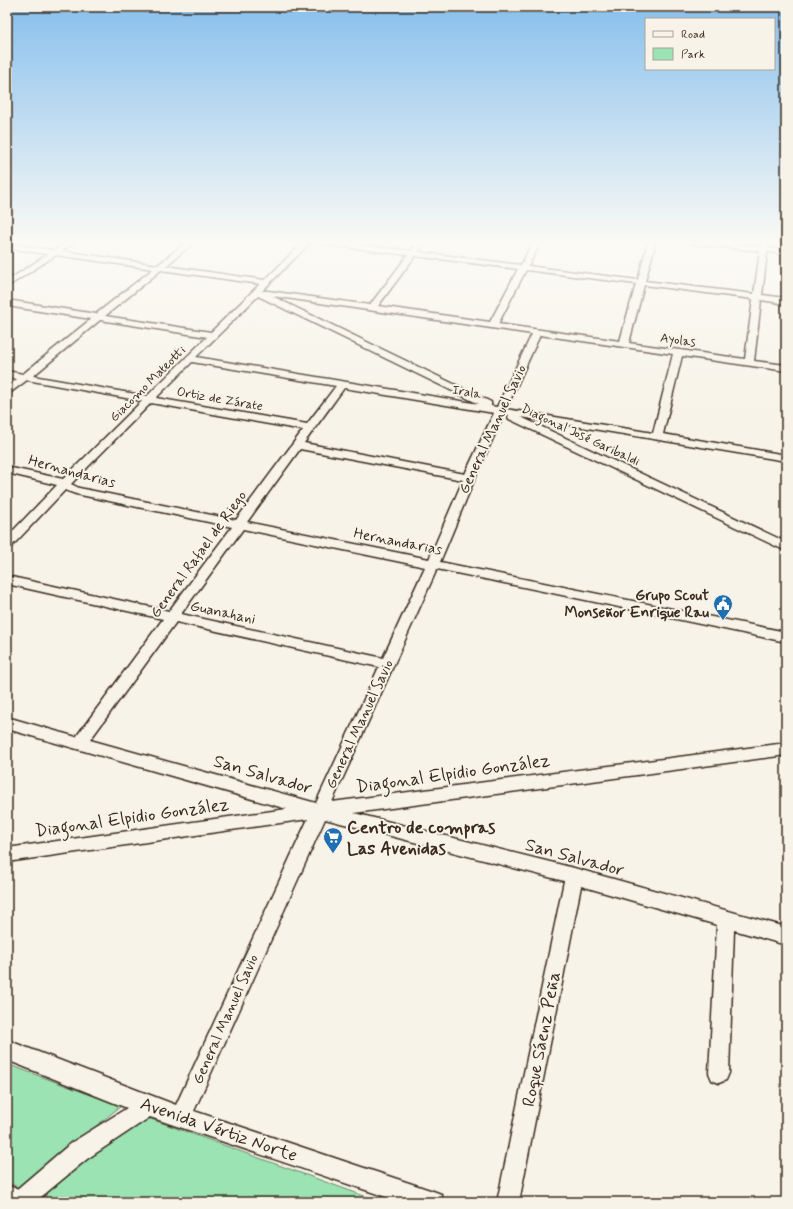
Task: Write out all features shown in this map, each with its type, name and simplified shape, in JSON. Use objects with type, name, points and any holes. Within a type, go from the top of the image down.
[{"type":"street","points":[[7,392],[121,298]]},
{"type":"street","name":"Giacomo Mateotti","points":[[7,544],[64,484],[250,298]]},
{"type":"street","name":"Diagonal José Garibaldi","points":[[270,298],[786,547]]},
{"type":"street","name":"Ayolas","points":[[303,298],[786,368]]},
{"type":"street","points":[[372,308],[379,298]]},
{"type":"street","points":[[492,326],[507,298]]},
{"type":"street","points":[[624,344],[636,298]]},
{"type":"street","points":[[749,362],[758,298]]},
{"type":"street","points":[[768,298],[786,301]]},
{"type":"street","points":[[7,303],[213,335]]},
{"type":"street","name":"General Manuel Savio","points":[[181,1116],[386,664],[433,564],[499,410],[537,332]]},
{"type":"street","points":[[657,436],[678,352]]},
{"type":"street","name":"Irala","points":[[190,359],[786,458]]},
{"type":"street","name":"Ortiz de Zárate","points":[[7,374],[310,428]]},
{"type":"street","name":"General Rafael de Riego","points":[[80,743],[342,384]]},
{"type":"street","points":[[297,445],[469,478]]},
{"type":"street","name":"Hernandarias","points":[[7,470],[56,480],[76,491],[239,526],[433,564],[786,637]]},
{"type":"street","name":"Guanahani","points":[[7,580],[386,664]]},
{"type":"street","name":"San Salvador","points":[[7,723],[319,811],[574,876],[786,936]]},
{"type":"street","name":"Diagonal Elpidio González","points":[[7,855],[319,811],[786,749]]},
{"type":"street","name":"Roque Sáenz Peña","points":[[508,1202],[574,876]]},
{"type":"street","points":[[719,1073],[726,919]]},
{"type":"street","name":"Avenida Vértiz Norte","points":[[7,1050],[149,1106],[433,1202]]},
{"type":"street","points":[[16,1200],[79,1151],[118,1124],[149,1106]]},
{"type":"green space","points":[[7,1064],[121,1106],[20,1188],[7,1182]]},
{"type":"green space","points":[[146,1119],[151,1119],[381,1202],[54,1202],[46,1199],[45,1193],[94,1153]]},
{"type":"place","name":"Grupo Scout Monseñor Enrique Rau","points":[[723,621]]},
{"type":"place","name":"Centro de compras Las Avenidas","points":[[333,854]]}]
